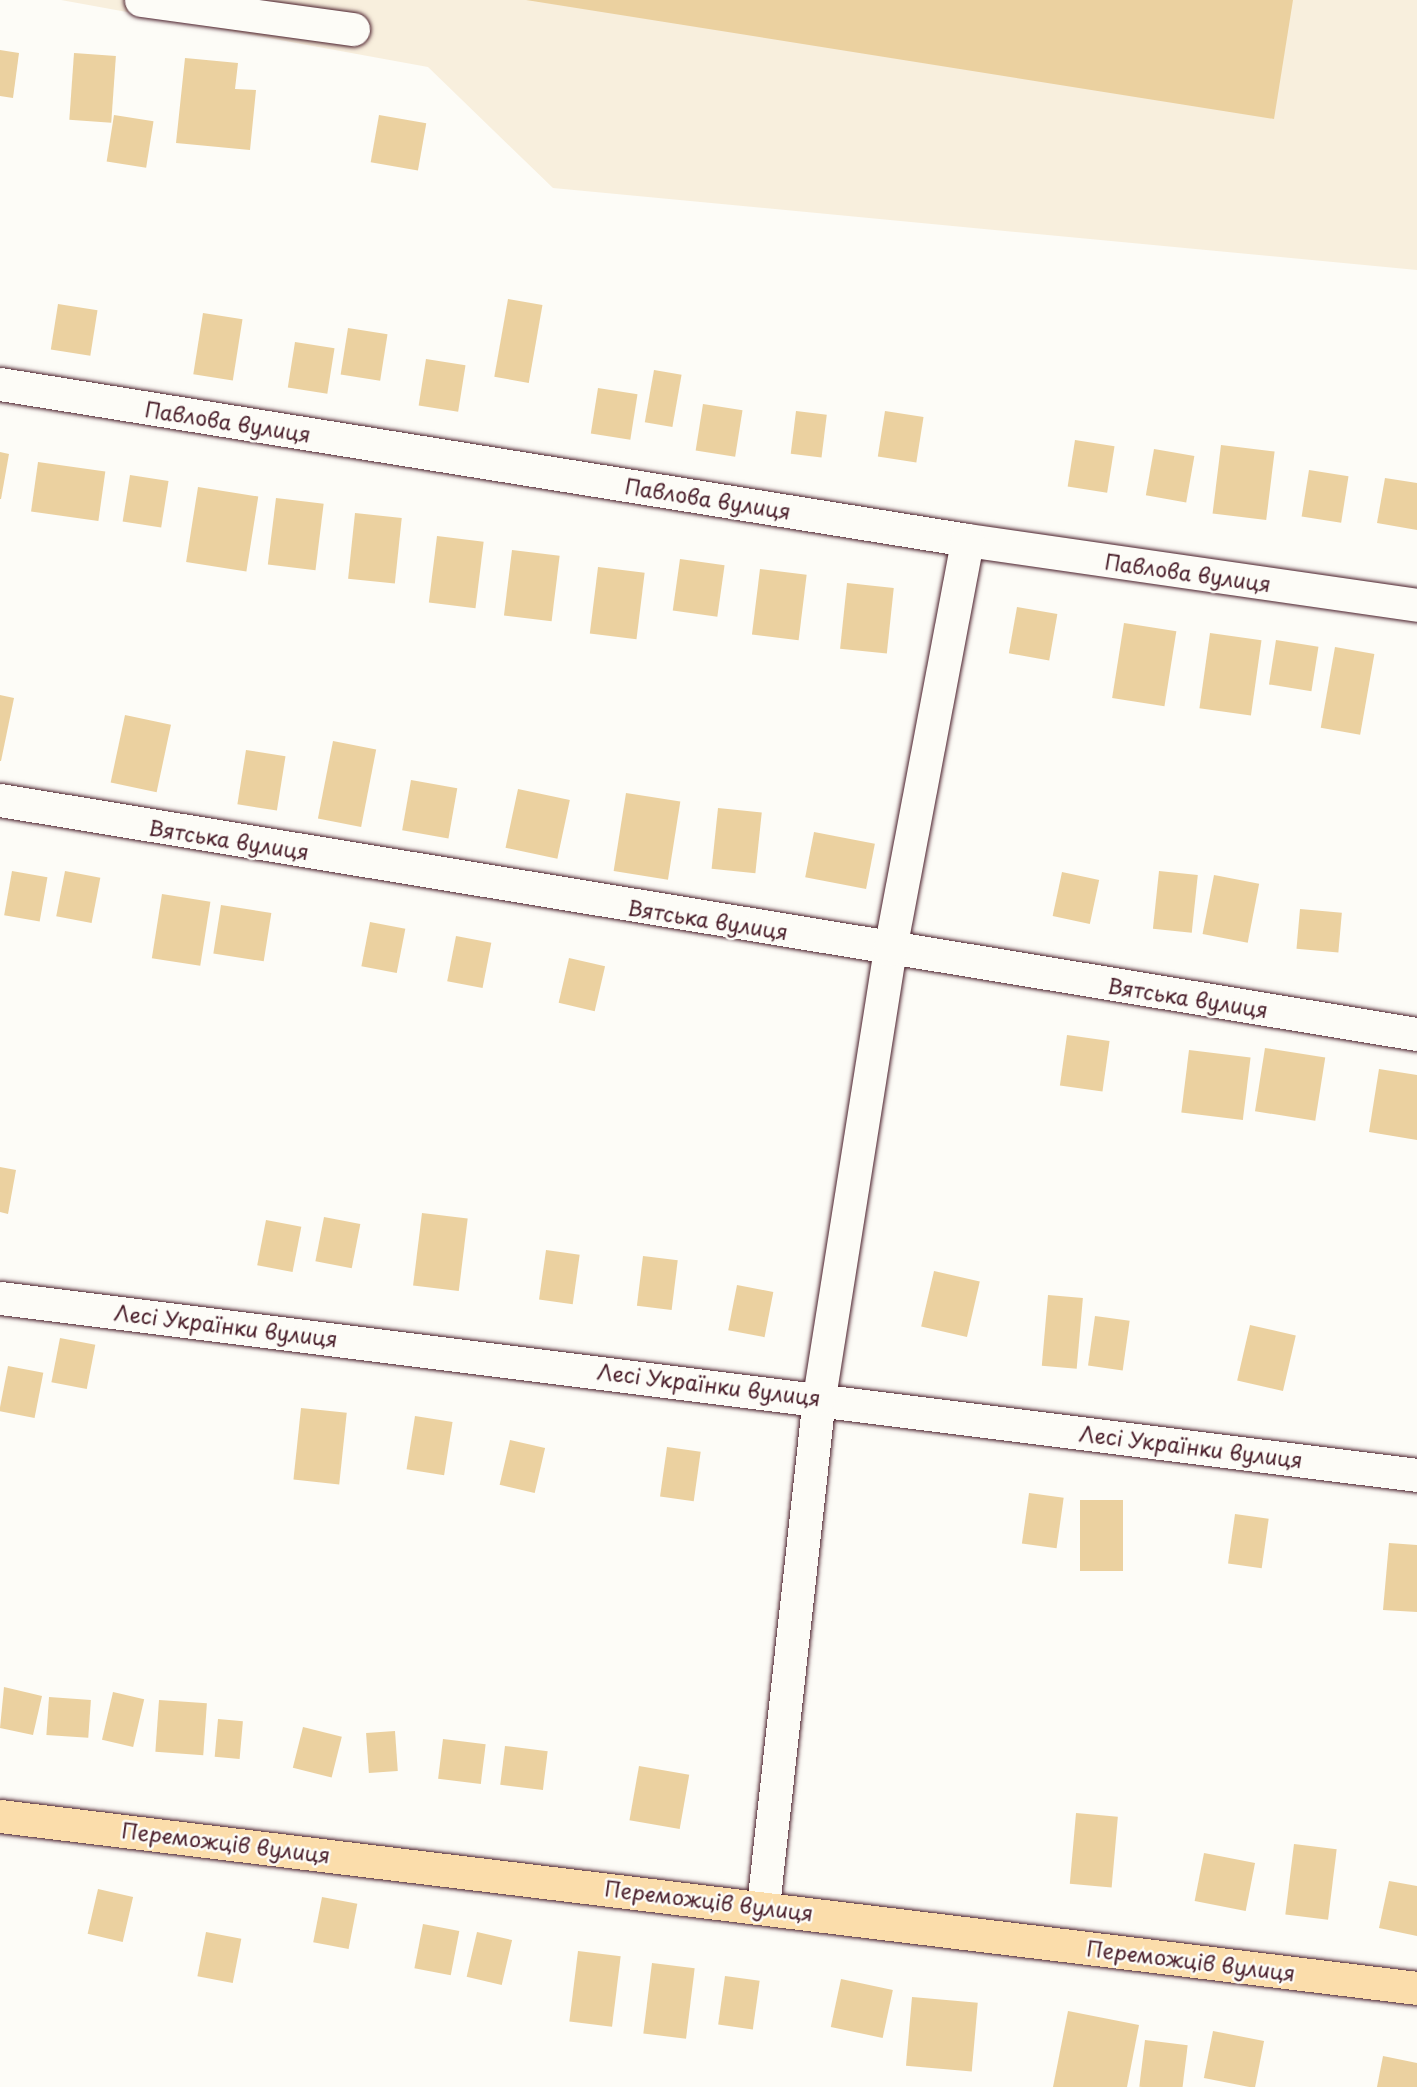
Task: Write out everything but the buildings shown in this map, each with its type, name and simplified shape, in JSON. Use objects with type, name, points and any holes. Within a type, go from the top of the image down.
[{"type":"main road","name":"Переможців вулиця","points":[[0,1816],[764,1906],[1417,1988]]},
{"type":"street","points":[[141,0],[352,30]]},
{"type":"street","name":"Павлова вулиця","points":[[0,384],[967,540],[1417,604]]},
{"type":"street","points":[[764,1906],[819,1397],[890,949],[967,540]]},
{"type":"street","name":"Вятська вулиця","points":[[0,800],[890,949],[1417,1034]]},
{"type":"street","name":"Лесі Українки вулиця","points":[[0,1298],[819,1397],[1417,1476]]},
{"type":"shaded area","points":[[61,0],[1417,0],[1417,270],[553,188],[428,67]]}]
